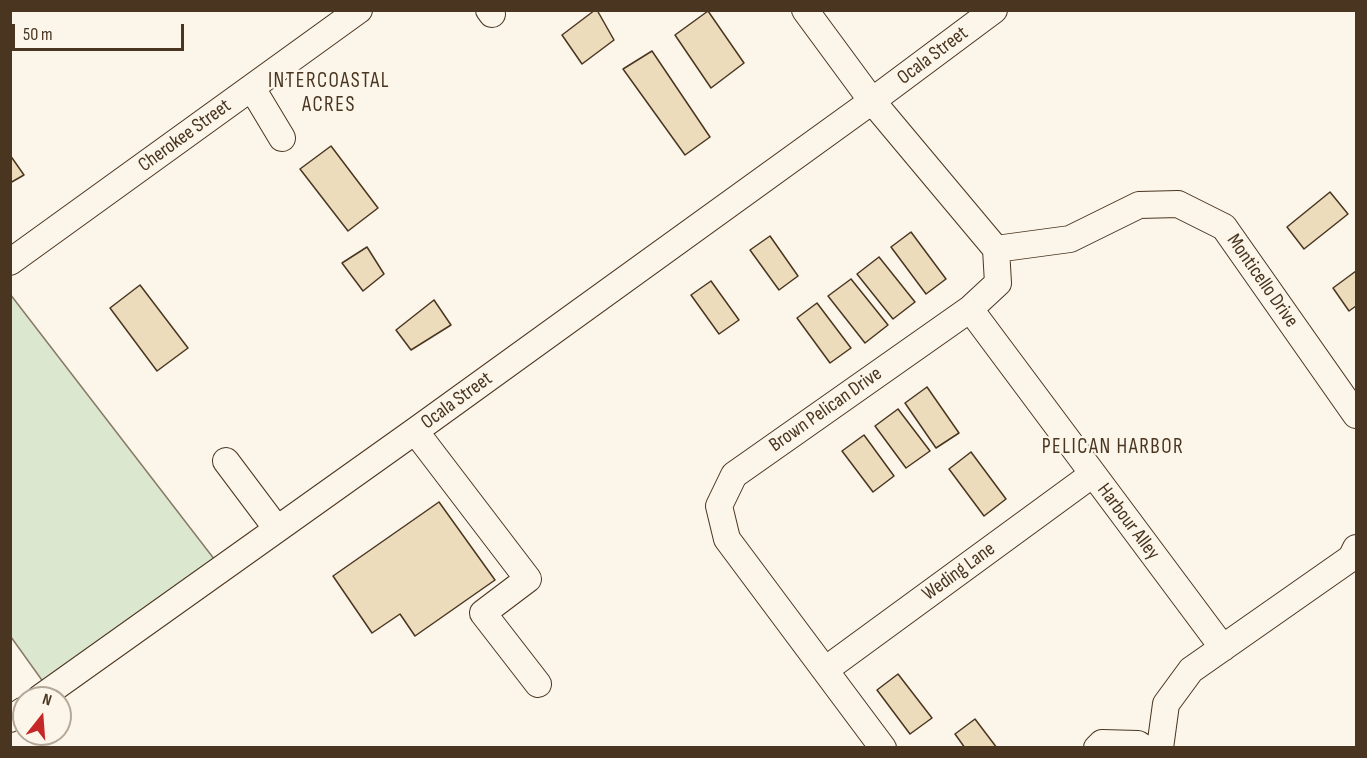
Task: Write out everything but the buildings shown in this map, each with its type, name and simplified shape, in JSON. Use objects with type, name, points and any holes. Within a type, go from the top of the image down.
[{"type":"street","name":"Cherokee Street","points":[[10,262],[359,10]]},
{"type":"street","points":[[805,10],[872,101],[996,249]]},
{"type":"street","name":"Ocala Street","points":[[57,686],[415,431],[872,101],[994,10]]},
{"type":"street","points":[[252,88],[282,138]]},
{"type":"street","name":"Monticello Drive","points":[[996,249],[1070,239],[1139,205],[1178,204],[1224,227],[1356,415]]},
{"type":"street","name":"Brown Pelican Drive","points":[[883,747],[727,539],[719,506],[734,475],[970,309],[998,283],[996,249]]},
{"type":"street","name":"Harbour Alley","points":[[970,309],[1223,648]]},
{"type":"street","points":[[415,431],[528,579],[483,613],[538,684]]},
{"type":"street","points":[[226,461],[278,529]]},
{"type":"street","name":"Weding Lane","points":[[825,670],[1093,474]]},
{"type":"street","points":[[1160,747],[1166,704],[1191,670],[1351,558],[1356,548]]},
{"type":"street","points":[[1097,747],[1102,744],[1138,744],[1144,747]]},
{"type":"green space","points":[[10,294],[218,564],[54,686],[46,686],[11,637]]},
{"type":"district","name":"INTERCOASTAL ACRES","points":[[329,94]]},
{"type":"district","name":"PELICAN HARBOR","points":[[1113,448]]}]
